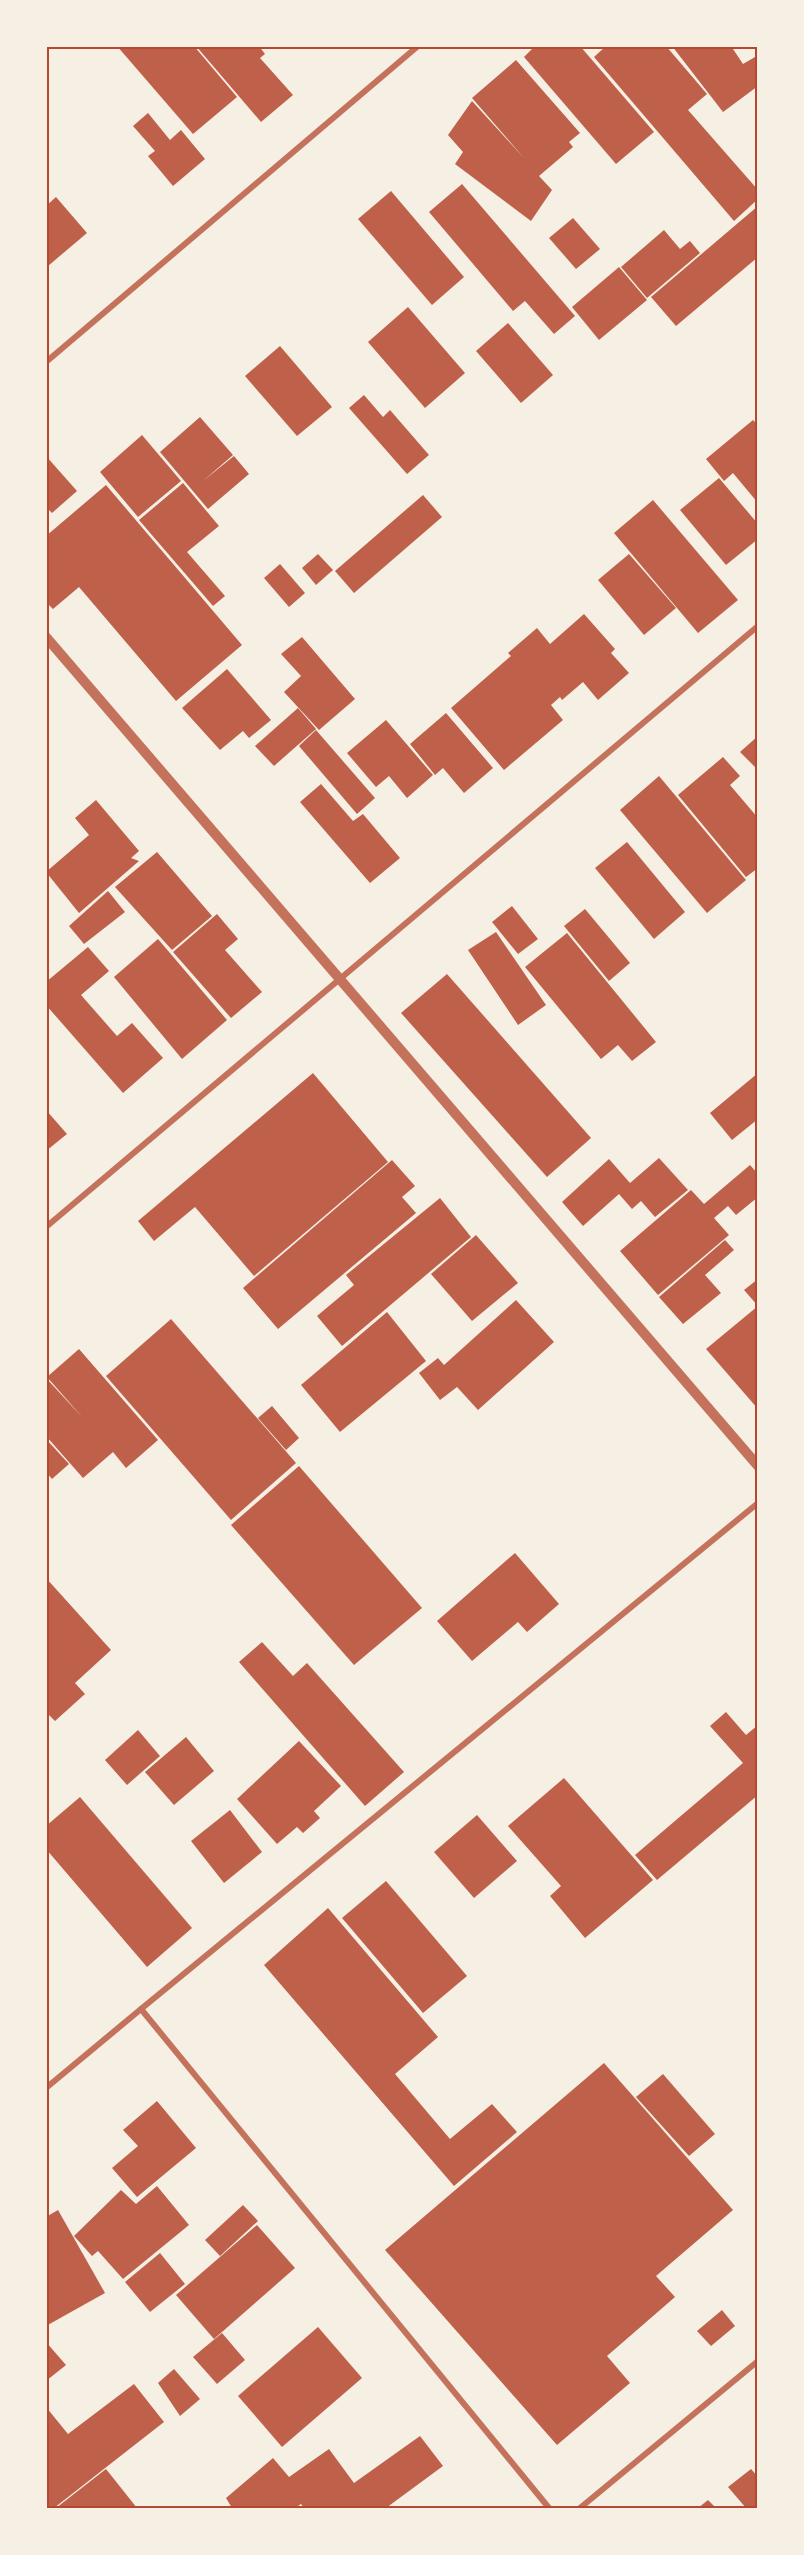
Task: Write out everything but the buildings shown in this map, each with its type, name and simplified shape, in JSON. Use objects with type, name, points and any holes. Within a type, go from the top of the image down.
[{"type":"street","points":[[46,362],[418,46]]},
{"type":"street","points":[[46,1227],[758,626]]},
{"type":"street","points":[[46,637],[758,1466]]},
{"type":"street","points":[[46,2088],[758,1503]]},
{"type":"street","points":[[141,2008],[549,2508]]},
{"type":"street","points":[[580,2508],[758,2361]]}]
